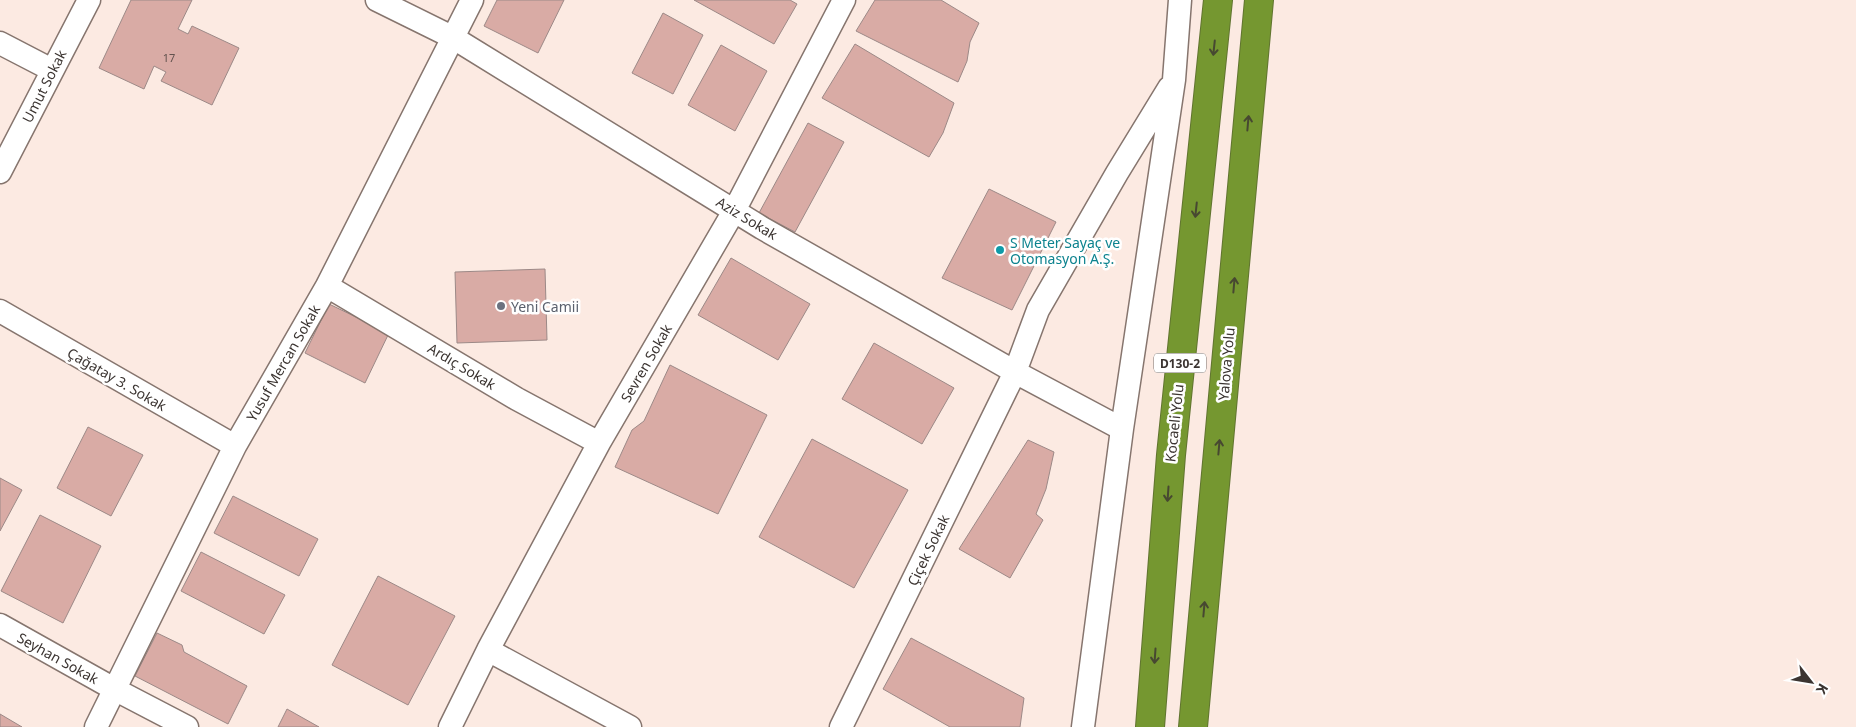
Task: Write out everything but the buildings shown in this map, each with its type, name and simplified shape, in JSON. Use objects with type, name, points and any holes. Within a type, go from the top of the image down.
[{"type":"highway","name":"Kocaeli̇ Yolu","points":[[1150,727],[1171,455],[1218,0]]},
{"type":"highway","name":"Yalova Yolu","points":[[1192,727],[1259,0]]},
{"type":"street","name":"Umut Sokak","points":[[0,172],[89,0]]},
{"type":"street","name":"Aziz Sokak","points":[[376,0],[452,37],[734,211],[1015,372],[1122,429]]},
{"type":"street","name":"Yusuf Mercan Sokak","points":[[96,727],[116,690],[235,446],[327,286],[472,0]]},
{"type":"street","name":"Sevren Sokak","points":[[450,727],[488,650],[600,443],[734,211],[844,0]]},
{"type":"street","points":[[1083,727],[1122,429],[1174,80],[1180,0]]},
{"type":"street","points":[[0,43],[52,70]]},
{"type":"street","name":"Çiçek Sokak","points":[[841,727],[1015,372],[1038,310],[1116,174],[1174,80]]},
{"type":"street","name":"Ardıç Sokak","points":[[327,286],[518,399],[600,443]]},
{"type":"street","name":"Çağatay 3. Sokak","points":[[0,311],[235,446]]},
{"type":"street","name":"Seyhan Sokak","points":[[0,625],[116,690],[187,727]]},
{"type":"street","points":[[488,650],[630,727]]},
{"type":"place","name":"S Meter Sayaç ve Otomasyon A.Ş.","points":[[1000,250]]},
{"type":"place","name":"Yeni Camii","points":[[501,306]]}]
